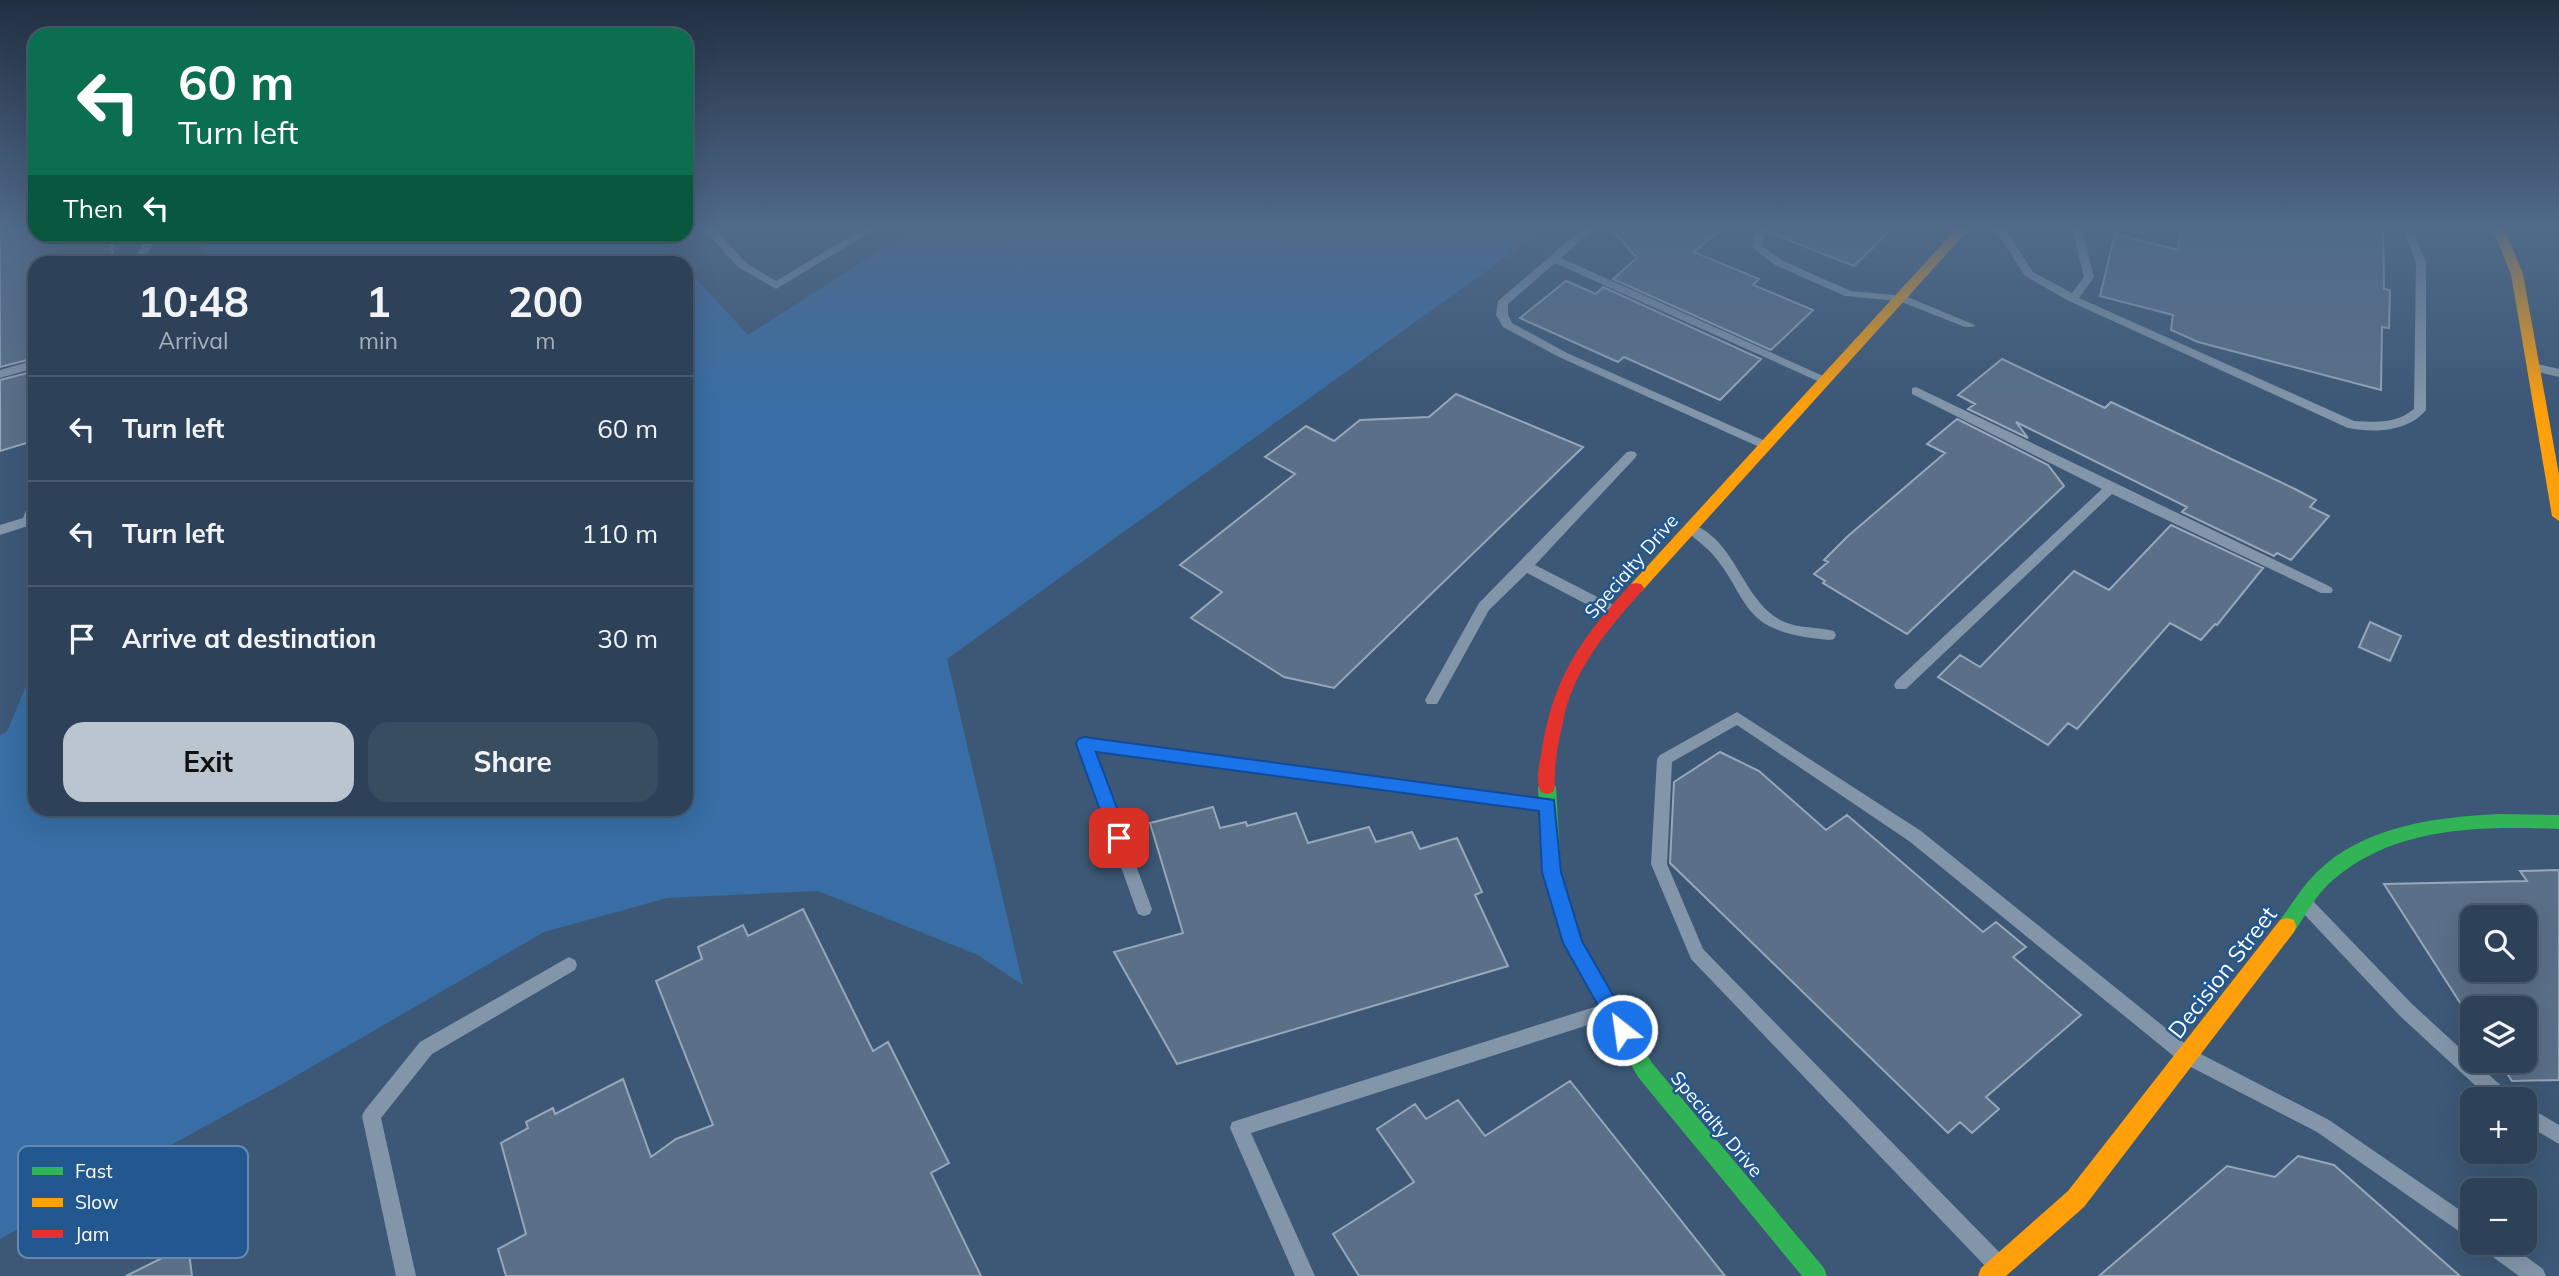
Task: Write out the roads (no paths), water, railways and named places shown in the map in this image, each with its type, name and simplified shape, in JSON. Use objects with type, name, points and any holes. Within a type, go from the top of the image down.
[{"type":"street","name":"Specialty Drive","points":[[1816,1276],[1645,1070],[1573,943],[1552,872],[1546,776],[1558,707],[1570,677],[1614,612],[1910,288]]},
{"type":"street","points":[[2518,288],[2559,516]]},
{"type":"street","name":"Decision Street","points":[[1995,1271],[2076,1199],[2326,875],[2376,844],[2446,823],[2518,820],[2559,822]]},
{"type":"lane","points":[[1520,288],[1502,303],[1502,315],[1507,325],[1563,355],[1766,446]]},
{"type":"lane","points":[[1618,288],[1826,380]]},
{"type":"lane","points":[[1834,288],[1849,294],[1901,298],[1969,325]]},
{"type":"lane","points":[[2053,288],[2352,425],[2382,426],[2409,422],[2420,410],[2421,288]]},
{"type":"lane","points":[[2073,299],[2081,288]]},
{"type":"lane","points":[[0,374],[28,366]]},
{"type":"lane","points":[[2533,367],[2559,373]]},
{"type":"lane","points":[[1916,391],[2111,488],[2326,590]]},
{"type":"lane","points":[[1432,700],[1483,607],[1527,566],[1631,455]]},
{"type":"lane","points":[[1901,685],[2111,488]]},
{"type":"lane","points":[[0,530],[28,521]]},
{"type":"lane","points":[[1691,528],[1722,554],[1754,608],[1767,620],[1800,634],[1829,635]]},
{"type":"lane","points":[[1527,566],[1614,612]]},
{"type":"lane","points":[[1995,1271],[1697,954],[1659,864],[1665,759],[1737,718],[1915,836],[2187,1056],[2323,1126],[2460,1222]]},
{"type":"lane","points":[[1144,909],[1084,744],[1548,805]]},
{"type":"lane","points":[[2304,903],[2406,1010],[2490,1087]]},
{"type":"lane","points":[[406,1276],[371,1116],[426,1048],[569,965]]},
{"type":"lane","points":[[1305,1276],[1239,1128],[1611,1010]]},
{"type":"lane","points":[[2537,1121],[2559,1135]]},
{"type":"lane","points":[[2506,1255],[2536,1276]]}]
